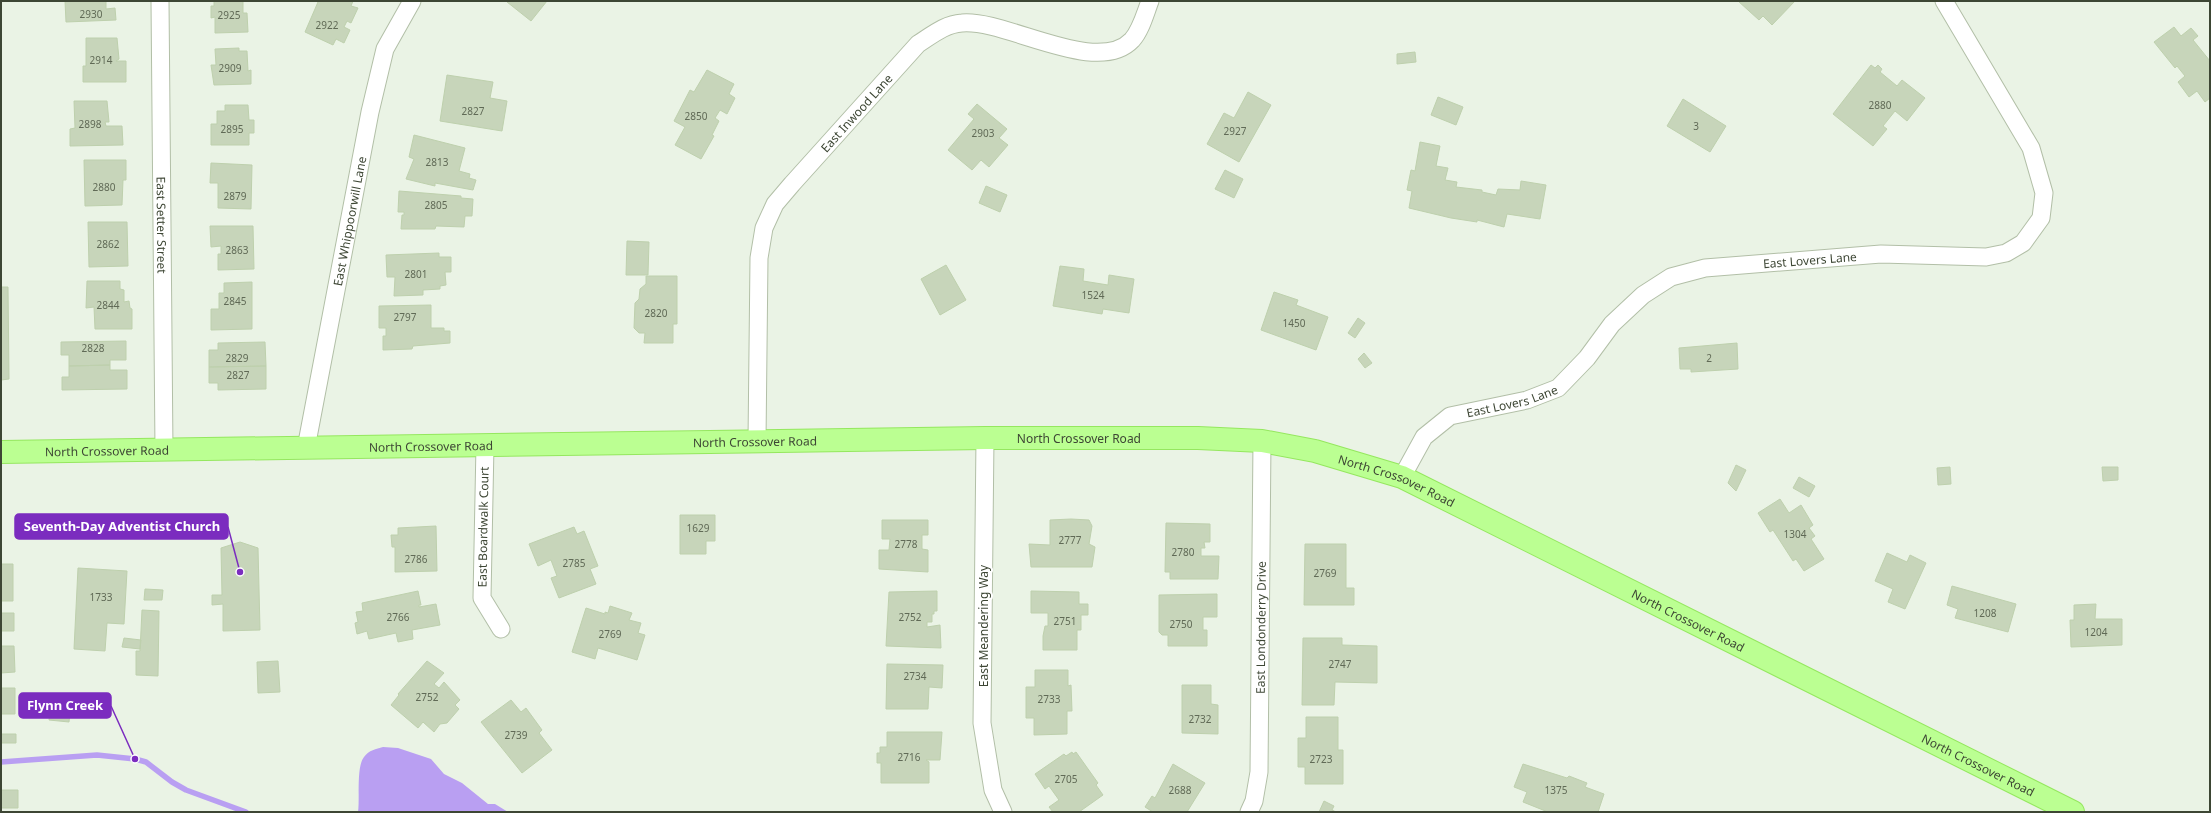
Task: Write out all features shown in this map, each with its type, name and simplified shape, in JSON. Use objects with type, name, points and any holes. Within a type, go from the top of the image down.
[{"type":"main road","name":"North Crossover Road","points":[[1,452],[985,438],[1198,438],[1262,441],[1315,451],[1402,477],[2073,812]]},
{"type":"street","name":"East Setter Street","points":[[160,1],[164,450]]},
{"type":"street","name":"East Whippoorwill Lane","points":[[306,448],[370,112],[383,56],[385,49],[412,1]]},
{"type":"street","name":"East Inwood Lane","points":[[757,441],[759,258],[764,228],[775,204],[792,184],[918,44],[940,29],[961,23],[984,24],[1071,49],[1093,52],[1114,51],[1132,40],[1141,24],[1150,1]]},
{"type":"street","name":"East Lovers Lane","points":[[1402,477],[1424,437],[1450,416],[1527,400],[1558,388],[1587,358],[1612,324],[1643,294],[1671,277],[1705,268],[1881,254],[1986,257],[2006,254],[2023,244],[2041,218],[2044,193],[2031,148],[1944,1]]},
{"type":"street","name":"East Meandering Way","points":[[985,438],[982,723],[993,790],[1003,812]]},
{"type":"street","name":"East Londonderry Drive","points":[[1249,812],[1254,801],[1259,772],[1262,441]]},
{"type":"street","name":"East Boardwalk Court","points":[[485,445],[482,598],[501,629]]},
{"type":"shaded area","points":[[383,747],[398,748],[431,759],[444,774],[462,783],[488,804],[495,804],[508,812],[358,812],[359,775],[362,762],[368,753]]},
{"type":"building","points":[[65,1],[106,1],[106,9],[115,8],[116,20],[66,22]]},
{"type":"building","points":[[214,1],[243,1],[243,13],[247,13],[248,32],[215,33],[215,17],[211,18],[211,6],[214,6]]},
{"type":"building","points":[[316,1],[353,1],[351,6],[358,8],[351,23],[347,21],[344,27],[350,30],[344,43],[336,39],[333,45],[305,32],[318,2]]},
{"type":"building","points":[[547,1],[531,21],[507,2]]},
{"type":"building","points":[[1738,1],[1795,1],[1772,25],[1763,16],[1759,20]]},
{"type":"building","points":[[2174,27],[2181,36],[2191,28],[2198,36],[2193,40],[2210,61],[2210,98],[2205,102],[2197,91],[2189,97],[2178,82],[2185,76],[2177,66],[2175,68],[2154,42]]},
{"type":"building","points":[[86,38],[117,38],[119,59],[116,61],[126,61],[126,82],[83,82],[83,66],[86,66]]},
{"type":"building","points":[[239,48],[239,51],[247,51],[248,71],[251,70],[251,84],[214,85],[211,65],[216,65],[215,49]]},
{"type":"building","points":[[1415,52],[1416,62],[1397,64],[1397,54]]},
{"type":"building","points":[[1871,65],[1875,68],[1878,65],[1882,69],[1880,72],[1897,86],[1902,80],[1925,98],[1907,121],[1895,111],[1883,126],[1887,129],[1873,146],[1833,114]]},
{"type":"building","points":[[707,70],[734,84],[729,94],[735,98],[727,114],[720,110],[715,118],[719,121],[712,135],[714,136],[701,159],[675,145],[685,127],[674,121],[690,90],[694,92]]},
{"type":"building","points":[[447,75],[493,82],[490,98],[507,101],[502,131],[440,121]]},
{"type":"building","points":[[1248,92],[1271,105],[1239,162],[1207,144],[1224,113],[1234,118]]},
{"type":"building","points":[[1438,97],[1463,107],[1456,125],[1431,115]]},
{"type":"building","points":[[1683,99],[1726,126],[1710,152],[1667,126]]},
{"type":"building","points":[[74,101],[107,101],[109,122],[105,122],[106,126],[122,126],[123,145],[70,146],[70,129],[75,128]]},
{"type":"building","points":[[977,104],[1007,129],[999,138],[1008,145],[989,167],[981,160],[972,170],[948,150],[974,119],[968,114]]},
{"type":"building","points":[[225,105],[248,105],[249,120],[254,120],[254,133],[249,133],[249,145],[211,145],[211,124],[217,124],[217,111],[225,111]]},
{"type":"building","points":[[414,135],[465,148],[459,171],[470,174],[469,178],[476,180],[473,190],[435,183],[435,186],[406,179],[414,159],[409,157]]},
{"type":"building","points":[[1420,142],[1440,146],[1436,166],[1448,168],[1445,180],[1457,182],[1456,187],[1482,190],[1482,192],[1496,195],[1498,189],[1520,190],[1521,181],[1546,185],[1540,219],[1507,214],[1504,227],[1477,220],[1477,222],[1451,218],[1409,208],[1412,191],[1407,190],[1411,170],[1415,171]]},
{"type":"building","points":[[84,160],[126,160],[126,180],[123,180],[122,205],[85,206]]},
{"type":"building","points":[[211,163],[252,165],[251,209],[218,208],[218,183],[210,183]]},
{"type":"building","points":[[1225,170],[1243,179],[1234,198],[1215,189]]},
{"type":"building","points":[[986,186],[1007,195],[1000,212],[979,203]]},
{"type":"building","points":[[399,191],[461,196],[461,198],[473,199],[472,216],[465,216],[464,227],[436,226],[435,229],[401,229],[402,215],[404,215],[404,212],[398,212]]},
{"type":"building","points":[[88,222],[127,222],[128,266],[89,267]]},
{"type":"building","points":[[210,226],[253,226],[254,269],[218,270],[218,254],[221,254],[221,246],[211,247]]},
{"type":"building","points":[[627,241],[649,242],[648,275],[626,275]]},
{"type":"building","points":[[439,253],[439,257],[451,257],[451,272],[445,272],[446,285],[440,286],[440,289],[423,290],[423,295],[394,296],[395,277],[387,277],[386,255]]},
{"type":"building","points":[[946,265],[966,300],[940,315],[921,279]]},
{"type":"building","points":[[1060,266],[1084,269],[1083,281],[1108,285],[1109,275],[1134,279],[1129,313],[1103,309],[1102,314],[1053,306]]},
{"type":"building","points":[[646,276],[677,276],[677,324],[673,324],[673,343],[644,343],[645,333],[639,333],[634,328],[635,303],[639,299],[640,289],[646,284]]},
{"type":"building","points":[[87,281],[120,281],[120,289],[124,290],[124,302],[129,301],[130,308],[132,309],[132,329],[95,329],[94,307],[86,308]]},
{"type":"building","points":[[252,282],[252,329],[211,330],[211,309],[219,309],[219,293],[224,293],[224,283]]},
{"type":"building","points":[[1,287],[8,287],[9,379],[1,380]]},
{"type":"building","points":[[1274,292],[1298,300],[1296,305],[1328,317],[1316,350],[1261,330]]},
{"type":"building","points":[[431,305],[431,328],[444,328],[444,331],[450,331],[450,343],[413,346],[412,349],[383,350],[383,336],[386,336],[386,328],[379,328],[379,306]]},
{"type":"building","points":[[1358,318],[1365,323],[1355,338],[1348,333]]},
{"type":"building","points":[[126,341],[126,360],[110,360],[110,365],[69,366],[69,355],[61,355],[61,342]]},
{"type":"building","points":[[265,342],[266,366],[209,367],[209,350],[218,350],[218,343]]},
{"type":"building","points":[[1737,343],[1738,369],[1691,372],[1691,369],[1680,369],[1679,348]]},
{"type":"building","points":[[1364,353],[1372,363],[1365,368],[1358,359]]},
{"type":"building","points":[[110,365],[110,370],[127,370],[127,389],[62,390],[62,377],[69,377],[69,366]]},
{"type":"building","points":[[266,366],[266,389],[218,390],[218,383],[209,383],[209,367]]},
{"type":"building","points":[[1736,465],[1746,470],[1736,491],[1728,483]]},
{"type":"building","points":[[1950,467],[1951,484],[1938,485],[1937,468]]},
{"type":"building","points":[[2102,467],[2118,467],[2118,480],[2103,481]]},
{"type":"building","points":[[1799,477],[1815,486],[1809,497],[1793,488]]},
{"type":"building","points":[[1780,499],[1789,513],[1801,505],[1813,525],[1809,528],[1815,536],[1811,539],[1824,559],[1804,571],[1796,559],[1793,561],[1773,530],[1770,532],[1758,513]]},
{"type":"building","points":[[680,515],[715,515],[715,541],[706,541],[706,554],[680,554]]},
{"type":"building","points":[[882,520],[928,520],[928,535],[922,535],[922,549],[928,550],[928,572],[879,569],[879,550],[889,550],[890,539],[882,539]]},
{"type":"building","points":[[1050,520],[1089,520],[1092,526],[1089,544],[1095,547],[1092,567],[1031,567],[1029,544],[1050,545]]},
{"type":"building","points":[[1166,523],[1210,524],[1210,542],[1204,542],[1205,548],[1201,548],[1201,556],[1219,556],[1218,579],[1170,579],[1170,572],[1165,572]]},
{"type":"building","points":[[436,526],[437,571],[395,572],[395,547],[392,547],[391,535],[398,535],[398,528]]},
{"type":"building","points":[[574,527],[577,534],[584,531],[598,566],[590,569],[596,584],[559,598],[551,578],[557,576],[551,560],[538,566],[529,544]]},
{"type":"building","points":[[240,542],[258,548],[260,630],[223,631],[223,604],[212,605],[212,595],[222,595],[221,548]]},
{"type":"building","points":[[1305,544],[1346,544],[1346,588],[1354,588],[1354,605],[1304,605]]},
{"type":"building","points":[[1887,553],[1907,562],[1910,555],[1926,563],[1905,609],[1888,602],[1893,589],[1875,581]]},
{"type":"building","points":[[1,564],[13,564],[13,601],[1,601]]},
{"type":"building","points":[[78,568],[127,571],[124,624],[107,623],[105,651],[74,649]]},
{"type":"building","points":[[1952,586],[2016,604],[2008,632],[1955,618],[1958,609],[1947,605]]},
{"type":"building","points":[[145,589],[163,590],[162,600],[144,600]]},
{"type":"building","points":[[418,591],[421,605],[419,605],[419,607],[436,604],[440,625],[412,630],[413,639],[398,642],[396,633],[369,639],[367,631],[357,634],[355,623],[358,622],[356,612],[363,611],[362,603]]},
{"type":"building","points":[[937,591],[937,611],[934,611],[934,614],[932,614],[932,622],[927,622],[927,627],[940,625],[941,648],[886,646],[889,592]]},
{"type":"building","points":[[1031,591],[1079,592],[1079,604],[1088,604],[1088,615],[1081,615],[1081,630],[1077,630],[1077,650],[1043,650],[1043,636],[1045,626],[1048,626],[1048,613],[1031,613]]},
{"type":"building","points":[[1217,594],[1217,617],[1203,617],[1203,630],[1207,630],[1207,646],[1168,646],[1168,635],[1162,635],[1159,632],[1159,595]]},
{"type":"building","points":[[2096,604],[2095,619],[2122,619],[2122,645],[2071,647],[2070,620],[2074,620],[2074,605]]},
{"type":"building","points":[[610,606],[632,613],[629,620],[641,623],[638,633],[645,635],[637,660],[598,648],[595,659],[572,652],[586,608],[605,614],[605,612],[608,613]]},
{"type":"building","points":[[142,610],[159,611],[158,676],[136,675],[136,651],[140,651]]},
{"type":"building","points":[[1,613],[14,613],[14,631],[1,631]]},
{"type":"building","points":[[124,638],[141,640],[140,649],[122,647]]},
{"type":"building","points":[[1303,638],[1342,638],[1342,645],[1377,646],[1377,683],[1335,682],[1334,705],[1302,705]]},
{"type":"building","points":[[1,646],[14,646],[15,672],[1,673]]},
{"type":"building","points":[[278,661],[280,692],[258,693],[257,662]]},
{"type":"building","points":[[427,661],[444,673],[434,684],[439,688],[444,682],[460,700],[455,705],[459,709],[447,723],[440,724],[434,732],[423,722],[418,728],[391,705],[399,695],[398,694]]},
{"type":"building","points":[[887,664],[943,665],[942,688],[929,687],[928,709],[886,709]]},
{"type":"building","points":[[1035,670],[1068,670],[1068,686],[1071,685],[1072,711],[1067,711],[1067,734],[1034,735],[1034,718],[1026,718],[1026,687],[1035,687]]},
{"type":"building","points":[[1182,685],[1211,685],[1211,704],[1218,705],[1218,734],[1182,733]]},
{"type":"building","points":[[1,688],[15,688],[15,714],[1,714]]},
{"type":"building","points":[[51,700],[71,702],[69,722],[49,720]]},
{"type":"building","points":[[511,700],[521,712],[526,708],[542,730],[539,733],[552,750],[522,773],[481,722]]},
{"type":"building","points":[[1306,717],[1338,717],[1338,750],[1343,750],[1343,784],[1305,784],[1305,767],[1298,767],[1298,738],[1306,738]]},
{"type":"building","points":[[887,732],[942,732],[940,760],[926,760],[929,762],[929,783],[881,783],[881,763],[877,763],[877,753],[880,753],[880,747],[887,747]]},
{"type":"building","points":[[1,734],[16,734],[16,743],[1,743]]},
{"type":"building","points":[[1072,752],[1073,754],[1076,752],[1098,783],[1096,785],[1103,795],[1079,812],[1053,812],[1049,807],[1059,800],[1049,786],[1045,789],[1035,774],[1064,754],[1066,756]]},
{"type":"building","points":[[1173,764],[1205,783],[1187,812],[1153,812],[1145,807],[1152,796],[1155,798]]},
{"type":"building","points":[[1523,764],[1567,778],[1569,776],[1587,783],[1585,787],[1604,794],[1598,812],[1548,812],[1523,802],[1527,792],[1514,787]]},
{"type":"building","points":[[1,790],[18,790],[18,808],[1,808]]},
{"type":"building","points":[[1324,801],[1334,806],[1332,810],[1336,812],[1319,812]]},
{"type":"waterway","points":[[1,762],[97,755],[135,759],[146,762],[172,782],[186,790],[246,812]]},
{"type":"place","name":"Seventh-Day Adventist Church","points":[[240,572]]},
{"type":"place","name":"Flynn Creek","points":[[135,759]]}]
